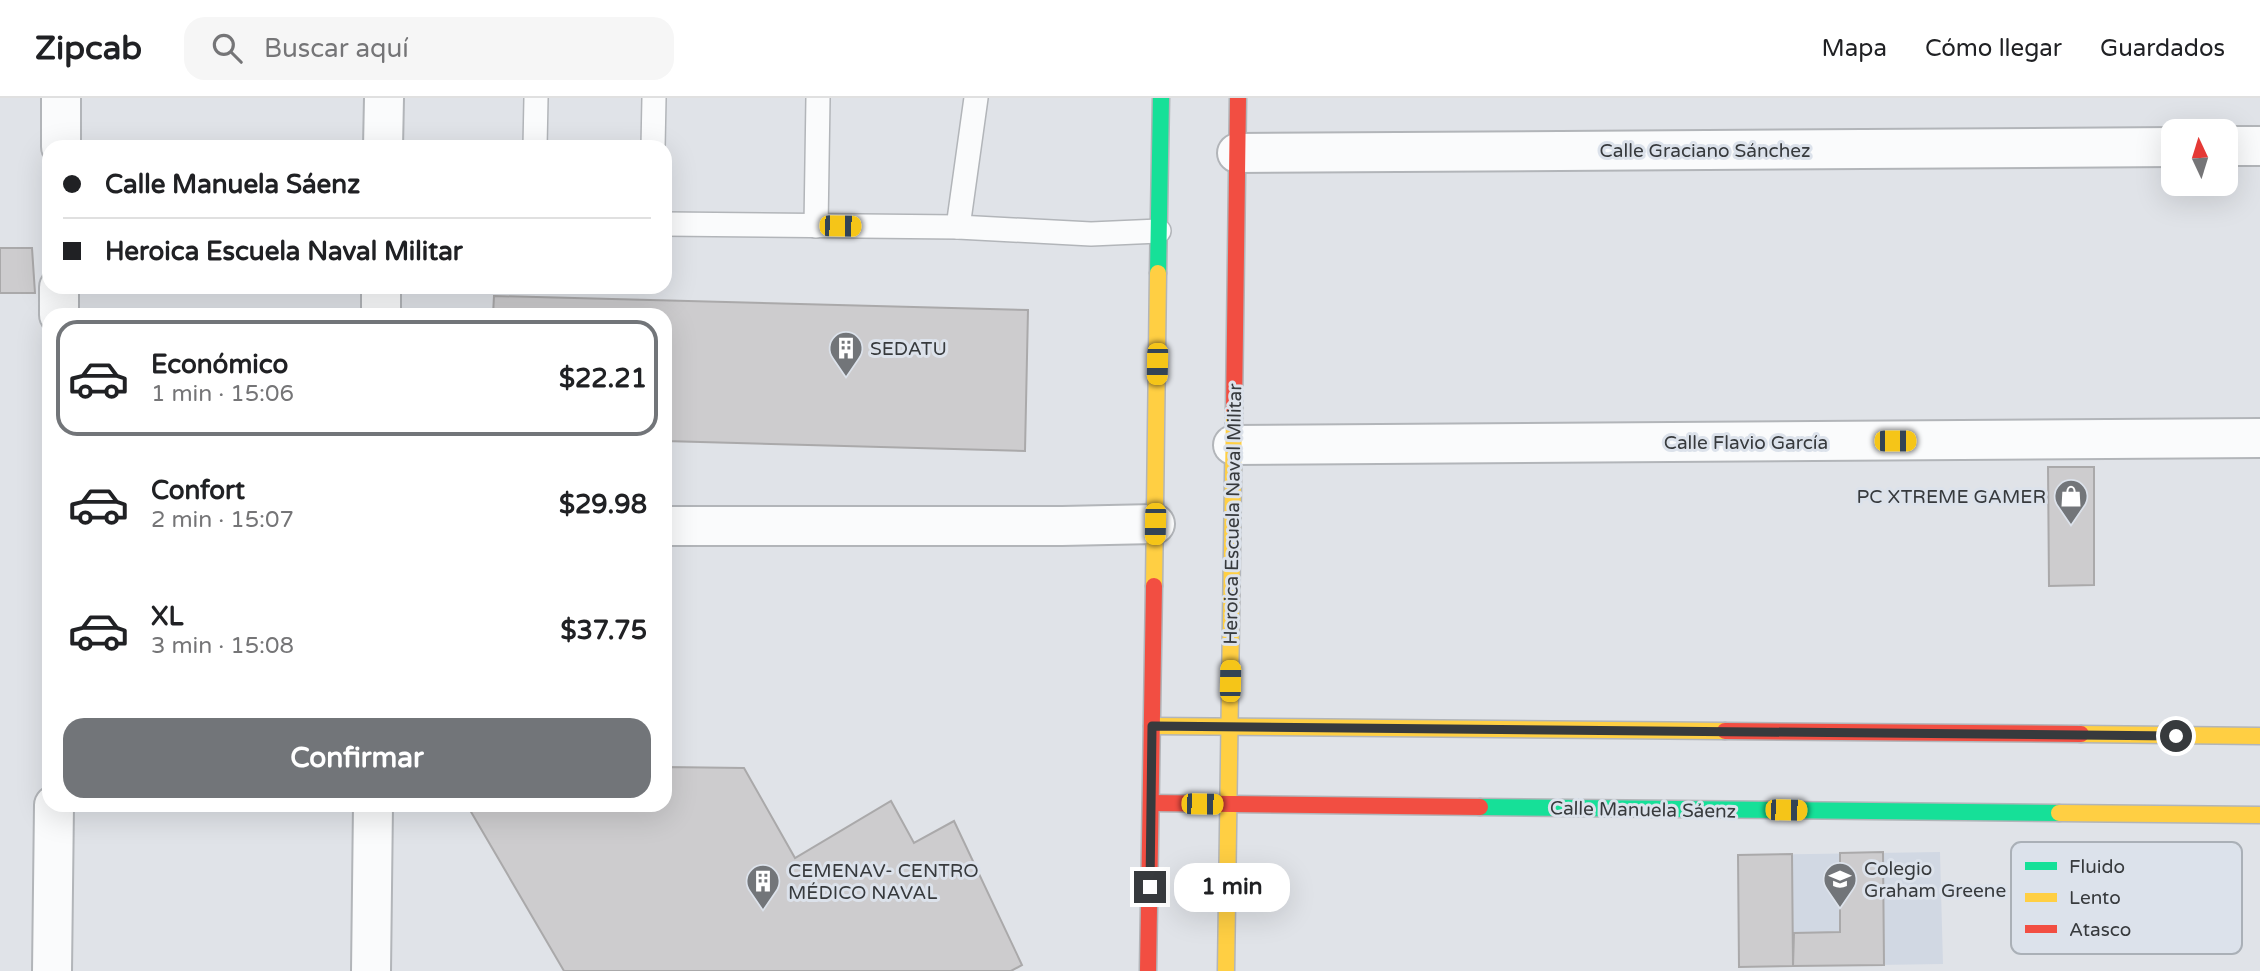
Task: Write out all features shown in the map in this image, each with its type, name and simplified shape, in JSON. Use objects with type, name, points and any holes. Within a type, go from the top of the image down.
[{"type":"street","points":[[61,98],[61,140]]},
{"type":"street","points":[[383,140],[384,98]]},
{"type":"street","points":[[1148,971],[1161,98]]},
{"type":"street","name":"Heroica Escuela Naval Militar","points":[[1226,971],[1238,98]]},
{"type":"street","points":[[2238,146],[2260,146]]},
{"type":"street","name":"Calle Graciano Sánchez","points":[[1237,153],[2161,147]]},
{"type":"street","name":"Calle Flavio García","points":[[1233,445],[2260,438]]},
{"type":"street","points":[[672,526],[1155,524]]},
{"type":"street","points":[[1152,726],[2260,736]]},
{"type":"street","name":"Calle Manuela Sáenz","points":[[1151,803],[2260,815]]},
{"type":"street","points":[[52,971],[54,812]]},
{"type":"street","points":[[371,971],[373,812]]},
{"type":"lane","points":[[535,140],[536,98]]},
{"type":"lane","points":[[653,140],[654,98]]},
{"type":"lane","points":[[816,226],[818,98]]},
{"type":"lane","points":[[958,228],[976,98]]},
{"type":"lane","points":[[672,223],[958,228],[1091,234],[1159,231]]},
{"type":"shaded area","name":"Colegio Graham Greene","points":[[1940,852],[1943,964],[1739,967],[1738,855]]},
{"type":"building","points":[[0,248],[32,248],[35,293],[0,293]]},
{"type":"building","name":"SEDATU","points":[[494,296],[1028,310],[1025,451],[672,441],[672,308],[493,308]]},
{"type":"building","name":"PC XTREME GAMER","points":[[2048,467],[2094,467],[2094,585],[2049,586]]},
{"type":"building","name":"CEMENAV- CENTRO MÉDICO NAVAL","points":[[672,767],[744,768],[795,858],[891,801],[914,843],[954,821],[1022,965],[1011,971],[564,971],[471,812],[672,812]]},
{"type":"building","points":[[1883,852],[1884,965],[1793,966],[1794,933],[1840,932],[1840,853]]},
{"type":"building","points":[[1792,854],[1793,966],[1739,967],[1738,855]]},
{"type":"traffic: fast","points":[[1158,273],[1161,98]]},
{"type":"traffic: fast","points":[[1480,807],[2059,813]]},
{"type":"traffic: slow","points":[[1154,586],[1158,273]]},
{"type":"traffic: slow","points":[[1226,971],[1234,409]]},
{"type":"traffic: slow","points":[[1152,726],[1725,731]]},
{"type":"traffic: slow","points":[[2081,734],[2260,736]]},
{"type":"traffic: slow","points":[[2059,813],[2260,815]]},
{"type":"traffic: jam","points":[[1234,409],[1238,98]]},
{"type":"traffic: jam","points":[[1148,971],[1154,586]]},
{"type":"traffic: jam","points":[[1725,731],[2081,734]]},
{"type":"traffic: jam","points":[[1151,803],[1480,807]]},
{"type":"place","name":"SEDATU","points":[[846,378]]},
{"type":"place","name":"PC XTREME GAMER","points":[[2071,526]]},
{"type":"place","name":"Colegio Graham Greene","points":[[1840,909]]},
{"type":"place","name":"CEMENAV- CENTRO MÉDICO NAVAL","points":[[763,911]]},
{"type":"route","points":[[1150,887],[1152,726],[2176,736]]}]
